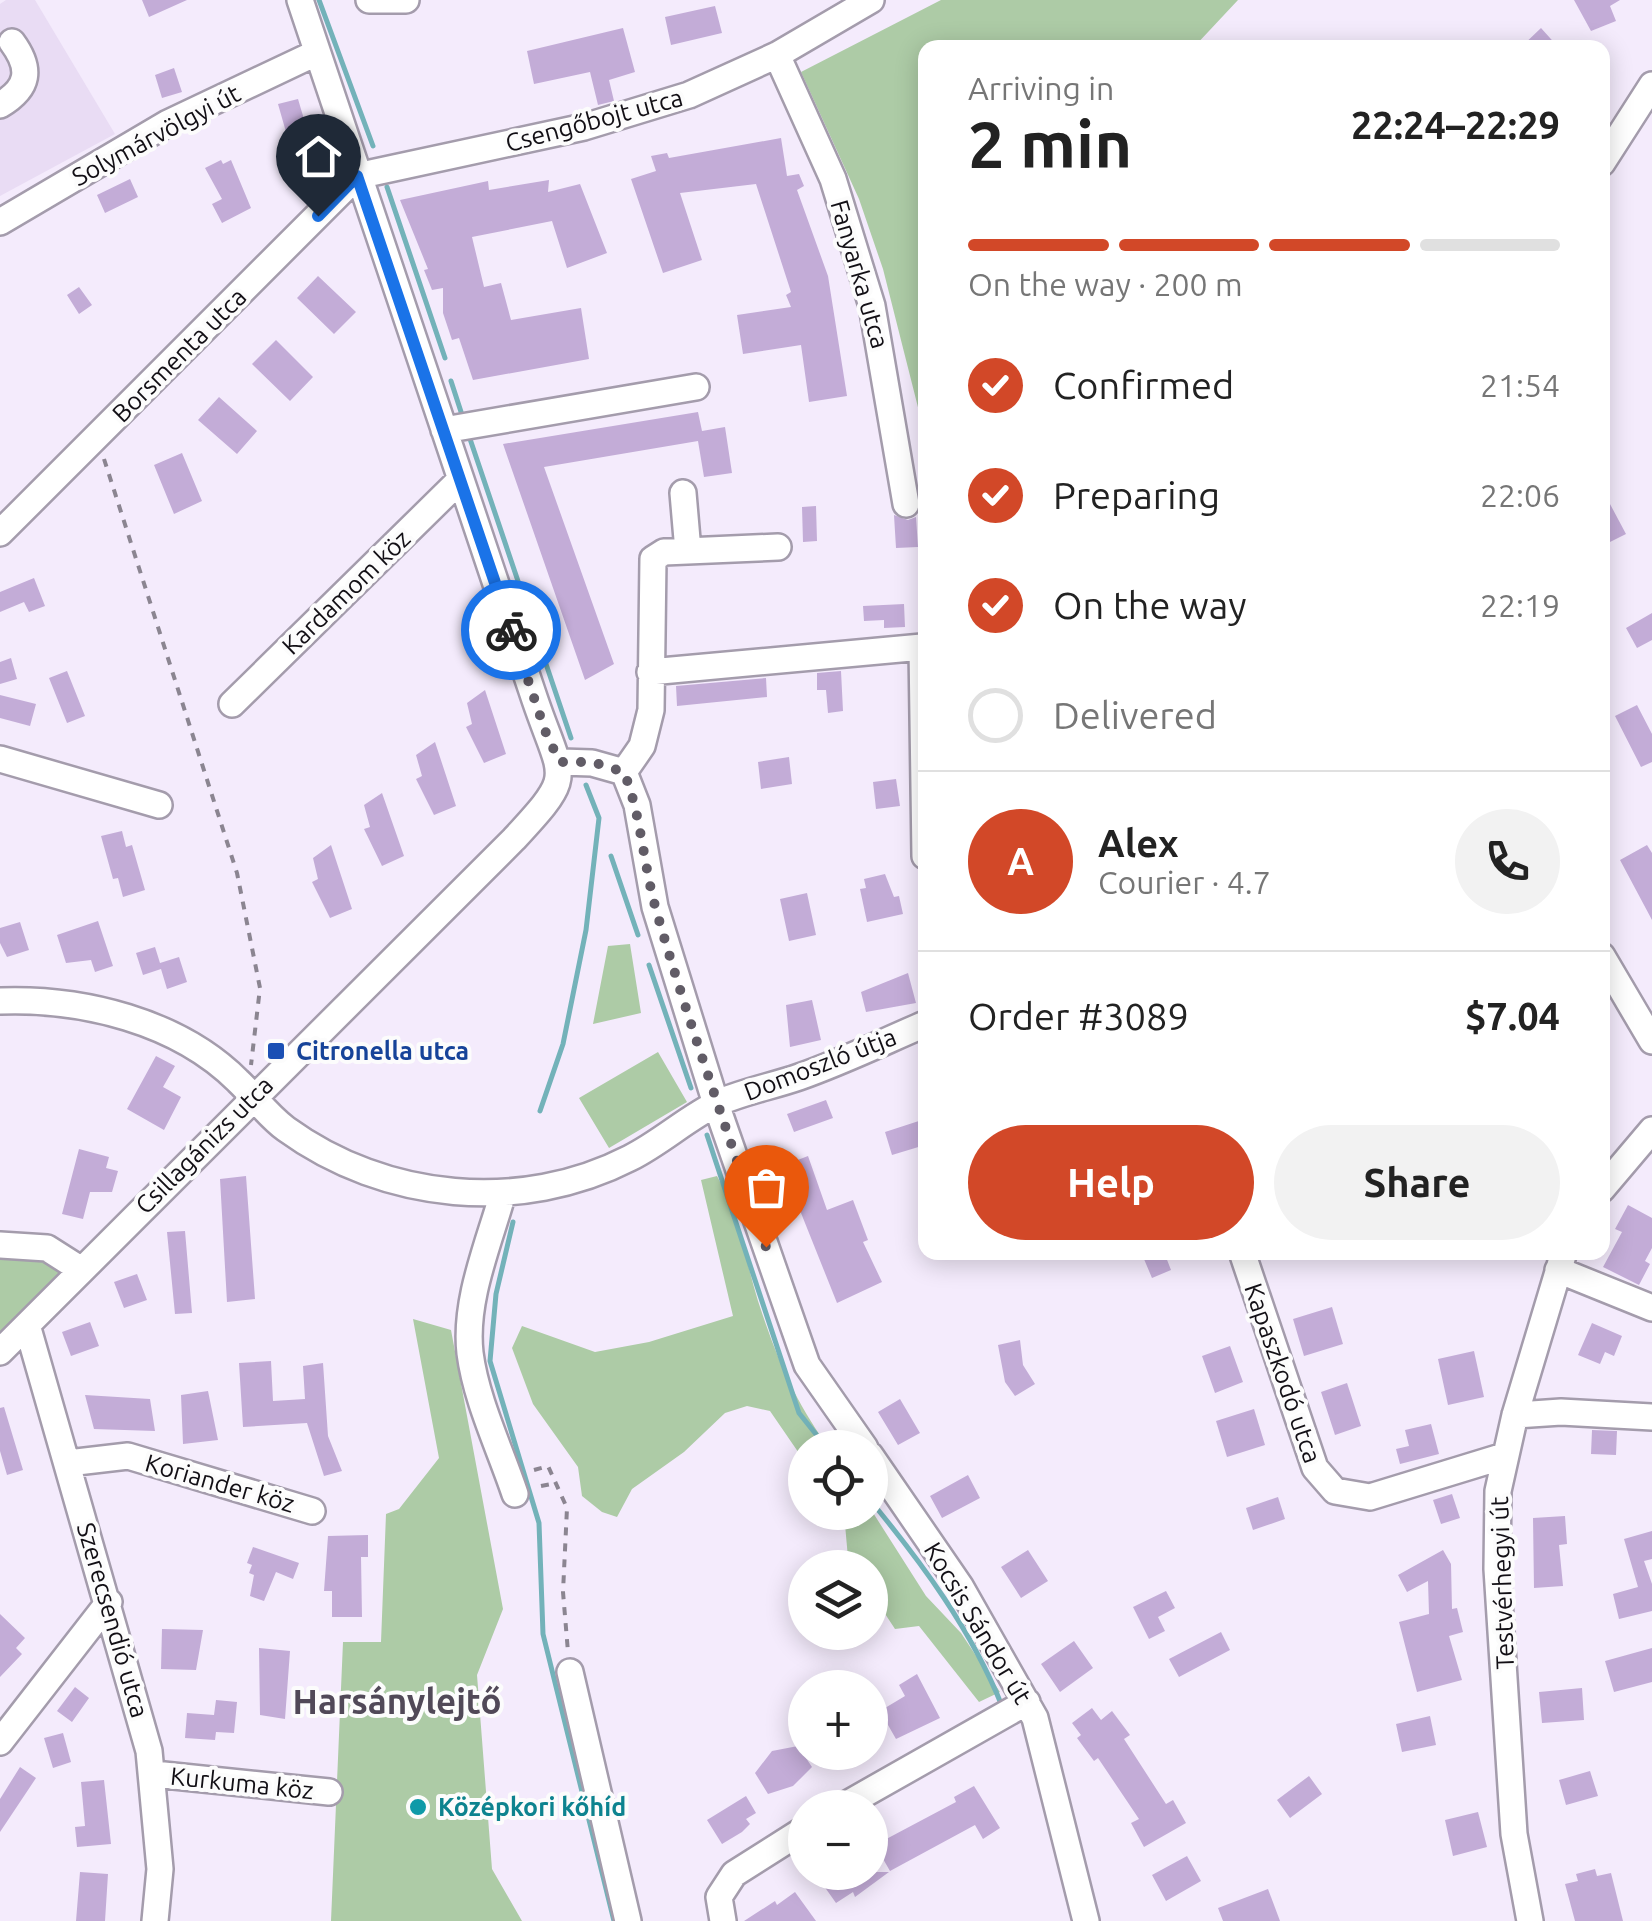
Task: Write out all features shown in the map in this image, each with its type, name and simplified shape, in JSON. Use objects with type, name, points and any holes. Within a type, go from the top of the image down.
[{"type":"street","points":[[300,0],[357,176],[458,428],[460,480],[547,736],[560,762],[592,762],[624,772]]},
{"type":"street","points":[[369,0],[406,0]]},
{"type":"street","name":"Csengőbojt utca","points":[[357,176],[634,114],[690,96],[777,55],[871,0]]},
{"type":"street","points":[[0,106],[18,92],[27,75],[12,42]]},
{"type":"street","name":"Solymárvölgyi út","points":[[0,222],[168,123],[316,53]]},
{"type":"street","name":"Fanyarka utca","points":[[777,55],[817,136],[867,289],[886,366],[906,504]]},
{"type":"street","points":[[1610,151],[1652,85]]},
{"type":"street","name":"Borsmenta utca","points":[[0,533],[357,176]]},
{"type":"street","points":[[458,428],[696,387]]},
{"type":"street","name":"Kardamom köz","points":[[232,704],[460,480]]},
{"type":"street","points":[[683,493],[688,551]]},
{"type":"street","points":[[624,772],[642,746],[651,710],[650,584],[657,555],[778,546]]},
{"type":"street","points":[[650,672],[918,647]]},
{"type":"street","points":[[0,759],[158,804]]},
{"type":"street","name":"Csillagánizs utca","points":[[0,1352],[524,828],[555,794],[560,762]]},
{"type":"street","points":[[624,772],[637,805],[655,907],[716,1104],[807,1365],[852,1430]]},
{"type":"street","points":[[1610,970],[1652,1042]]},
{"type":"street","name":"Domoszló útja","points":[[0,1001],[68,1003],[126,1018],[206,1057],[239,1082],[251,1098],[291,1132],[349,1164],[428,1190],[503,1193],[543,1188],[603,1170],[716,1104],[813,1072],[918,1027]]},
{"type":"street","points":[[1610,1180],[1652,1130]]},
{"type":"street","points":[[503,1193],[474,1302],[470,1339],[475,1371],[514,1494]]},
{"type":"street","points":[[0,1246],[47,1248],[80,1268]]},
{"type":"street","name":"Kapaszkodó utca","points":[[1245,1260],[1315,1468],[1335,1491],[1370,1497],[1504,1456]]},
{"type":"street","points":[[1561,1261],[1652,1308]]},
{"type":"street","name":"Testvérhegyi út","points":[[1530,1921],[1514,1834],[1497,1569],[1498,1490],[1515,1416],[1561,1261]]},
{"type":"street","name":"Szerecsendió utca","points":[[26,1326],[109,1602],[154,1774],[160,1869],[155,1921]]},
{"type":"street","points":[[1515,1416],[1561,1412],[1652,1417]]},
{"type":"street","name":"Koriander köz","points":[[68,1463],[128,1456],[312,1513]]},
{"type":"street","name":"Kocsis Sándor út","points":[[888,1480],[960,1586],[1027,1702],[1086,1921]]},
{"type":"street","points":[[0,1742],[109,1602]]},
{"type":"street","points":[[570,1672],[628,1921]]},
{"type":"street","points":[[872,1790],[1027,1702]]},
{"type":"street","name":"Kurkuma köz","points":[[154,1774],[329,1792]]},
{"type":"street","points":[[723,1921],[719,1896],[734,1874],[788,1840]]},
{"type":"path","points":[[95,438],[237,873],[260,988],[251,1070]]},
{"type":"path","points":[[534,1470],[548,1466],[567,1508],[563,1592],[570,1672]]},
{"type":"path","points":[[541,1486],[556,1483]]},
{"type":"shaded area","points":[[6,0],[35,0],[115,134],[0,196],[0,4]]},
{"type":"green space","points":[[941,0],[1238,0],[1201,40],[918,40],[918,407],[883,269],[859,199],[801,72]]},
{"type":"green space","points":[[630,944],[641,1013],[593,1024],[608,946]]},
{"type":"green space","points":[[658,1052],[687,1102],[609,1148],[579,1098]]},
{"type":"green space","points":[[717,1176],[725,1191],[779,1360],[817,1430],[788,1430],[788,1437],[770,1411],[747,1406],[725,1413],[684,1452],[632,1489],[617,1517],[602,1512],[582,1496],[578,1467],[533,1404],[512,1348],[522,1326],[595,1352],[649,1342],[733,1316],[701,1180]]},
{"type":"green space","points":[[0,1259],[46,1261],[64,1273],[0,1338]]},
{"type":"green space","points":[[413,1319],[451,1330],[503,1609],[477,1675],[492,1869],[522,1921],[331,1921],[343,1642],[381,1642],[386,1514],[399,1509],[439,1458]]},
{"type":"green space","points":[[846,1530],[884,1530],[926,1596],[961,1633],[1000,1692],[979,1702],[919,1626],[895,1629],[888,1618],[888,1550],[847,1550]]},
{"type":"building","points":[[142,0],[187,0],[149,17]]},
{"type":"building","points":[[1574,0],[1620,0],[1610,6],[1616,21],[1591,31]]},
{"type":"building","points":[[715,6],[722,33],[671,45],[665,17]]},
{"type":"building","points":[[623,28],[635,72],[609,80],[614,101],[598,105],[590,72],[534,84],[527,51]]},
{"type":"building","points":[[1541,28],[1552,40],[1528,40]]},
{"type":"building","points":[[174,68],[182,92],[162,98],[155,75]]},
{"type":"building","points":[[298,99],[306,126],[286,132],[278,104]]},
{"type":"building","points":[[781,138],[787,176],[799,174],[804,186],[797,190],[828,276],[847,396],[809,402],[801,345],[743,354],[737,315],[791,307],[786,295],[791,292],[756,184],[680,193],[702,260],[663,273],[631,179],[656,171],[651,156],[667,153],[669,158]]},
{"type":"building","points":[[221,160],[223,164],[231,160],[251,208],[222,223],[212,204],[222,199],[205,168]]},
{"type":"building","points":[[130,179],[138,197],[105,213],[97,195]]},
{"type":"building","points":[[549,180],[548,192],[580,184],[607,253],[567,268],[552,221],[472,237],[484,287],[501,283],[511,320],[581,308],[589,359],[473,380],[459,338],[452,340],[443,313],[443,288],[432,290],[424,270],[428,269],[400,200],[488,181],[489,190]]},
{"type":"building","points":[[318,276],[356,312],[334,334],[297,298]]},
{"type":"building","points":[[79,287],[92,305],[79,314],[67,295]]},
{"type":"building","points":[[276,340],[313,377],[290,401],[252,364]]},
{"type":"building","points":[[219,397],[257,431],[237,454],[198,420]]},
{"type":"building","points":[[698,412],[702,431],[725,427],[732,473],[704,477],[698,441],[544,467],[614,664],[585,680],[503,444]]},
{"type":"building","points":[[182,453],[202,501],[174,514],[154,465]]},
{"type":"building","points":[[1610,504],[1626,534],[1610,542]]},
{"type":"building","points":[[816,506],[817,541],[803,542],[802,507]]},
{"type":"building","points":[[894,515],[908,520],[916,517],[918,547],[896,548]]},
{"type":"building","points":[[34,578],[45,606],[29,612],[24,602],[0,612],[0,592]]},
{"type":"building","points":[[904,604],[905,627],[884,628],[884,620],[864,621],[863,606]]},
{"type":"building","points":[[1652,613],[1652,640],[1637,648],[1626,628]]},
{"type":"building","points":[[11,658],[17,679],[0,684],[0,662]]},
{"type":"building","points":[[67,671],[85,716],[67,723],[49,678]]},
{"type":"building","points":[[841,671],[843,711],[828,713],[826,690],[817,690],[817,673]]},
{"type":"building","points":[[766,678],[767,697],[677,706],[676,686]]},
{"type":"building","points":[[485,690],[506,754],[484,763],[466,727],[472,724],[467,703]]},
{"type":"building","points":[[0,695],[36,704],[30,726],[0,718]]},
{"type":"building","points":[[1637,705],[1652,734],[1652,762],[1641,767],[1615,716]]},
{"type":"building","points":[[435,742],[456,806],[434,815],[416,779],[422,776],[416,755]]},
{"type":"building","points":[[789,757],[792,784],[761,789],[758,762]]},
{"type":"building","points":[[896,779],[900,806],[876,809],[873,782]]},
{"type":"building","points":[[382,793],[404,856],[382,866],[364,829],[370,827],[364,805]]},
{"type":"building","points":[[122,831],[126,847],[132,845],[145,890],[123,897],[118,878],[113,879],[101,836]]},
{"type":"building","points":[[331,845],[352,909],[330,918],[312,882],[318,879],[313,858]]},
{"type":"building","points":[[1647,845],[1652,853],[1652,920],[1620,860]]},
{"type":"building","points":[[885,874],[894,897],[899,896],[903,914],[867,922],[860,889],[866,888],[864,879]]},
{"type":"building","points":[[807,893],[816,935],[789,941],[780,899]]},
{"type":"building","points":[[98,921],[113,966],[95,972],[91,960],[66,963],[57,935]]},
{"type":"building","points":[[20,922],[29,950],[7,957],[0,943],[0,928]]},
{"type":"building","points":[[155,947],[160,963],[179,957],[187,982],[167,989],[161,969],[143,975],[136,953]]},
{"type":"building","points":[[908,973],[916,1003],[866,1012],[861,992]]},
{"type":"building","points":[[812,1000],[821,1040],[790,1047],[786,1005]]},
{"type":"building","points":[[156,1056],[175,1066],[163,1087],[181,1097],[164,1130],[127,1109]]},
{"type":"building","points":[[826,1100],[833,1118],[794,1132],[787,1114]]},
{"type":"building","points":[[918,1121],[918,1147],[892,1155],[885,1132]]},
{"type":"building","points":[[79,1149],[109,1157],[106,1168],[118,1171],[112,1192],[90,1192],[83,1219],[62,1214]]},
{"type":"building","points":[[808,1156],[827,1210],[853,1200],[868,1240],[863,1242],[882,1282],[837,1303],[795,1198],[789,1201],[777,1168]]},
{"type":"building","points":[[246,1176],[255,1299],[227,1302],[220,1179]]},
{"type":"building","points":[[1628,1205],[1652,1218],[1652,1248],[1645,1261],[1650,1264],[1639,1285],[1603,1267],[1622,1232],[1615,1229]]},
{"type":"building","points":[[185,1231],[192,1313],[175,1314],[167,1232]]},
{"type":"building","points":[[1144,1260],[1167,1260],[1171,1270],[1152,1278]]},
{"type":"building","points":[[137,1274],[147,1300],[124,1308],[114,1282]]},
{"type":"building","points":[[1332,1307],[1343,1344],[1304,1356],[1293,1319]]},
{"type":"building","points":[[90,1322],[99,1346],[71,1356],[62,1332]]},
{"type":"building","points":[[1592,1323],[1622,1336],[1614,1356],[1605,1352],[1600,1364],[1578,1355]]},
{"type":"building","points":[[1020,1340],[1023,1365],[1035,1384],[1015,1396],[1005,1382],[998,1345]]},
{"type":"building","points":[[1230,1346],[1243,1382],[1215,1393],[1202,1356]]},
{"type":"building","points":[[1474,1351],[1484,1397],[1448,1405],[1438,1359]]},
{"type":"building","points":[[271,1361],[273,1401],[305,1399],[303,1366],[323,1363],[328,1436],[342,1471],[324,1476],[307,1423],[243,1427],[239,1363]]},
{"type":"building","points":[[1347,1383],[1361,1426],[1335,1435],[1321,1392]]},
{"type":"building","points":[[208,1391],[218,1440],[183,1444],[181,1395]]},
{"type":"building","points":[[85,1395],[150,1399],[155,1431],[94,1429]]},
{"type":"building","points":[[900,1399],[920,1433],[898,1445],[878,1412]]},
{"type":"building","points":[[4,1407],[23,1470],[7,1475],[0,1451],[0,1408]]},
{"type":"building","points":[[1254,1409],[1265,1445],[1227,1457],[1216,1421]]},
{"type":"building","points":[[1431,1424],[1439,1454],[1400,1464],[1396,1449],[1409,1446],[1405,1430]]},
{"type":"building","points":[[1592,1430],[1617,1431],[1616,1455],[1591,1454]]},
{"type":"building","points":[[968,1475],[980,1498],[942,1518],[930,1496]]},
{"type":"building","points":[[1452,1494],[1460,1518],[1441,1524],[1433,1500]]},
{"type":"building","points":[[1278,1497],[1285,1519],[1253,1530],[1246,1508]]},
{"type":"building","points":[[1565,1516],[1567,1544],[1559,1545],[1563,1586],[1534,1588],[1533,1518]]},
{"type":"building","points":[[1652,1531],[1652,1559],[1644,1561],[1652,1584],[1652,1611],[1619,1619],[1613,1594],[1638,1587],[1624,1539]]},
{"type":"building","points":[[368,1535],[368,1557],[361,1557],[362,1617],[332,1617],[332,1591],[324,1591],[328,1536]]},
{"type":"building","points":[[253,1547],[299,1563],[293,1579],[276,1572],[264,1601],[250,1596],[254,1575],[249,1573],[252,1565],[247,1563]]},
{"type":"building","points":[[1028,1550],[1048,1581],[1021,1598],[1001,1567]]},
{"type":"building","points":[[1443,1550],[1451,1564],[1452,1609],[1457,1608],[1463,1632],[1449,1636],[1462,1680],[1417,1692],[1399,1622],[1429,1614],[1428,1581],[1407,1592],[1398,1575]]},
{"type":"building","points":[[1166,1591],[1175,1608],[1158,1617],[1165,1631],[1149,1639],[1133,1607]]},
{"type":"building","points":[[0,1614],[25,1638],[16,1648],[22,1654],[0,1677]]},
{"type":"building","points":[[162,1629],[203,1630],[196,1670],[161,1669]]},
{"type":"building","points":[[1221,1632],[1230,1650],[1179,1677],[1169,1659]]},
{"type":"building","points":[[1074,1641],[1093,1668],[1060,1692],[1041,1664]]},
{"type":"building","points":[[259,1648],[290,1651],[285,1719],[260,1715]]},
{"type":"building","points":[[1652,1648],[1652,1682],[1614,1692],[1605,1661]]},
{"type":"building","points":[[917,1674],[940,1718],[896,1739],[888,1725],[888,1706],[905,1696],[899,1685]]},
{"type":"building","points":[[75,1687],[89,1698],[72,1722],[57,1711]]},
{"type":"building","points":[[1582,1688],[1584,1720],[1542,1723],[1539,1692]]},
{"type":"building","points":[[216,1700],[237,1702],[234,1733],[216,1732],[215,1740],[185,1738],[187,1713],[214,1715]]},
{"type":"building","points":[[1092,1708],[1101,1720],[1112,1711],[1130,1735],[1124,1739],[1166,1804],[1173,1800],[1186,1823],[1144,1847],[1131,1823],[1139,1819],[1098,1758],[1094,1761],[1077,1738],[1081,1735],[1072,1723]]},
{"type":"building","points":[[1430,1716],[1436,1745],[1402,1752],[1396,1724]]},
{"type":"building","points":[[63,1733],[71,1762],[53,1768],[44,1738]]},
{"type":"building","points":[[788,1748],[788,1770],[809,1770],[793,1786],[768,1794],[755,1773],[772,1751]]},
{"type":"building","points":[[20,1767],[36,1778],[0,1832],[0,1799]]},
{"type":"building","points":[[1590,1771],[1598,1796],[1566,1805],[1559,1780]]},
{"type":"building","points":[[1309,1776],[1322,1794],[1290,1818],[1277,1800]]},
{"type":"building","points":[[104,1780],[111,1844],[77,1847],[75,1827],[85,1826],[81,1782]]},
{"type":"building","points":[[974,1786],[1000,1828],[983,1839],[975,1825],[890,1871],[888,1838],[956,1802],[954,1797]]},
{"type":"building","points":[[746,1796],[756,1813],[746,1819],[750,1824],[742,1832],[722,1844],[707,1820]]},
{"type":"building","points":[[1478,1812],[1487,1847],[1453,1856],[1445,1820]]},
{"type":"building","points":[[1187,1856],[1201,1881],[1166,1901],[1152,1875]]},
{"type":"building","points":[[1595,1869],[1597,1876],[1611,1873],[1623,1921],[1575,1921],[1565,1884],[1578,1881],[1576,1874]]},
{"type":"building","points":[[80,1872],[108,1874],[105,1921],[76,1921]]},
{"type":"building","points":[[1268,1889],[1280,1921],[1223,1921],[1218,1908]]},
{"type":"building","points":[[827,1890],[865,1890],[855,1897],[853,1892],[836,1903]]},
{"type":"building","points":[[795,1892],[816,1921],[744,1921],[775,1901],[777,1905]]},
{"type":"waterway","points":[[319,0],[373,146]]},
{"type":"waterway","points":[[387,187],[445,358]]},
{"type":"waterway","points":[[451,381],[463,418]]},
{"type":"waterway","points":[[468,433],[571,738]]},
{"type":"waterway","points":[[540,1111],[563,1044],[586,930],[599,818],[586,785]]},
{"type":"waterway","points":[[611,856],[638,935]]},
{"type":"waterway","points":[[649,965],[691,1088]]},
{"type":"waterway","points":[[707,1135],[799,1413],[813,1430]]},
{"type":"waterway","points":[[513,1222],[496,1294],[490,1361],[539,1523],[543,1634],[614,1921]]},
{"type":"waterway","points":[[888,1523],[944,1598],[976,1650],[1002,1706]]},
{"type":"way so far","points":[[511,630],[547,736],[560,762],[592,762],[624,772],[637,805],[655,907],[716,1104],[766,1247]]},
{"type":"place","name":"Citronella utca","points":[[276,1051]]},
{"type":"place","name":"Középkori kőhíd","points":[[418,1807]]},
{"type":"district","name":"Harsánylejtő","points":[[397,1702]]},
{"type":"route","points":[[318,216],[357,176],[511,630]]}]
